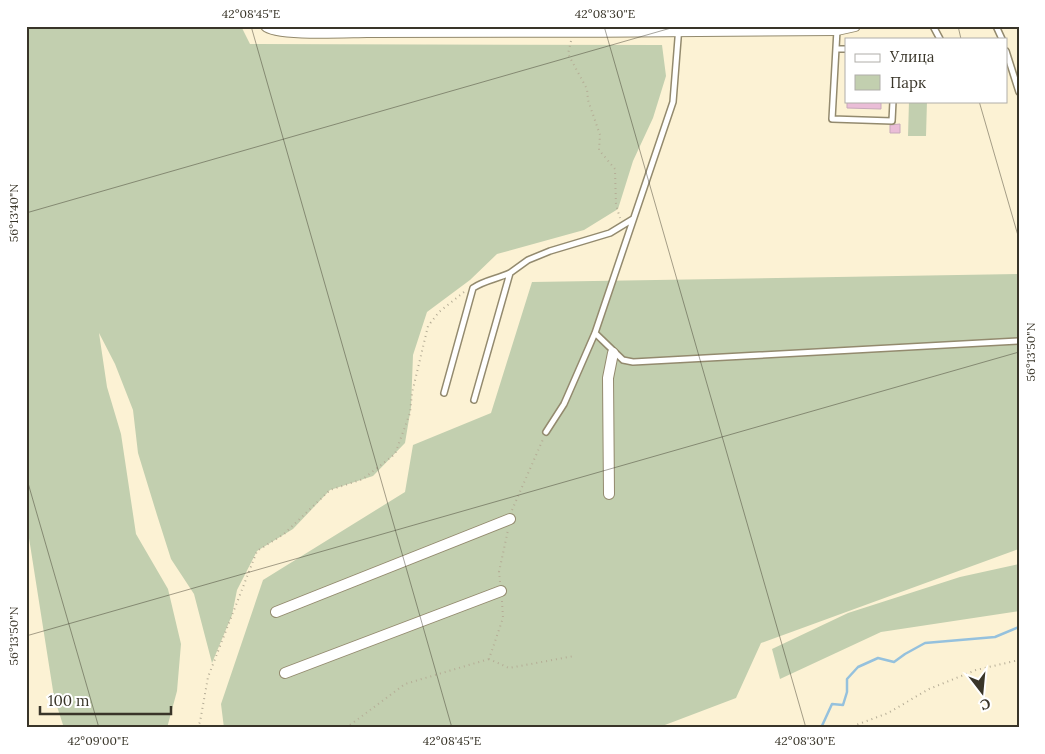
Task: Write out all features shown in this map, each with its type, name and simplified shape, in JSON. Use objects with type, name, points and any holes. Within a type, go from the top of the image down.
[{"type":"street","points":[[266,26],[276,32],[336,29],[544,29],[572,32],[679,29],[837,30],[855,26]]},
{"type":"street","points":[[609,494],[608,378],[613,353]]},
{"type":"street","points":[[276,612],[510,518]]},
{"type":"street","points":[[285,673],[501,591]]},
{"type":"lane","points":[[933,26],[939,38]]},
{"type":"lane","points":[[996,26],[1002,38]]},
{"type":"lane","points":[[546,432],[564,404],[595,333],[673,102],[679,29]]},
{"type":"lane","points":[[837,30],[832,119],[892,121],[893,102]]},
{"type":"lane","points":[[836,49],[845,49]]},
{"type":"lane","points":[[1008,57],[1019,92]]},
{"type":"lane","points":[[444,393],[474,288],[485,280],[499,278],[510,273],[528,260],[550,251],[610,233],[634,219]]},
{"type":"lane","points":[[474,400],[510,273]]},
{"type":"lane","points":[[595,333],[613,353],[623,360],[633,362],[1019,341]]},
{"type":"path","points":[[572,32],[568,54],[587,89],[600,136],[599,150],[615,170],[616,204],[624,224]]},
{"type":"path","points":[[197,728],[200,722],[208,677],[257,552],[284,534],[330,490],[363,479],[395,454],[410,413],[412,393],[428,326],[439,312],[459,294],[474,288]]},
{"type":"path","points":[[489,659],[503,618],[499,572],[510,518],[546,432]]},
{"type":"path","points":[[346,728],[405,684],[489,659],[509,668],[574,656]]},
{"type":"path","points":[[848,728],[888,713],[929,689],[976,670],[1019,660]]},
{"type":"green space","points":[[26,26],[241,26],[250,44],[662,45],[666,76],[653,118],[633,161],[618,209],[584,230],[497,254],[470,280],[427,312],[413,355],[411,407],[405,443],[373,476],[330,490],[293,529],[257,551],[237,590],[232,615],[212,663],[194,594],[171,559],[157,515],[138,453],[133,410],[115,364],[99,333],[107,387],[121,434],[136,534],[168,589],[181,644],[177,691],[167,728],[64,728],[54,697],[26,519]]},
{"type":"green space","points":[[909,102],[927,102],[926,136],[908,136]]},
{"type":"green space","points":[[1019,274],[1019,549],[761,643],[736,698],[657,728],[224,728],[221,704],[263,580],[405,492],[413,445],[491,413],[532,282]]},
{"type":"green space","points":[[1019,564],[1019,611],[881,632],[780,679],[772,649],[848,613],[960,577]]},
{"type":"building","points":[[847,102],[881,102],[881,109],[847,108]]},
{"type":"building","points":[[900,124],[900,133],[890,133],[890,125]]},
{"type":"waterway","points":[[821,728],[832,704],[843,705],[847,692],[847,679],[858,667],[878,658],[894,662],[925,643],[995,637],[1019,627]]}]
